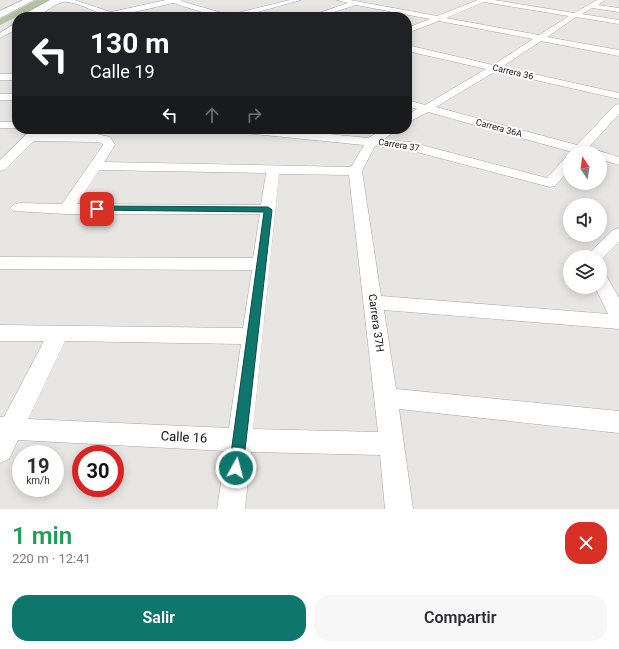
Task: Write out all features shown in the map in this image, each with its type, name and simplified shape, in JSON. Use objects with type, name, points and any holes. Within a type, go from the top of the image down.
[{"type":"highway","points":[[0,15],[30,0]]},
{"type":"highway","points":[[34,12],[57,0]]},
{"type":"highway","points":[[1,30],[12,24]]},
{"type":"street","points":[[41,12],[62,0],[71,1],[105,12]]},
{"type":"street","points":[[120,12],[174,0],[211,12]]},
{"type":"street","points":[[250,12],[298,0]]},
{"type":"street","points":[[340,0],[402,12]]},
{"type":"street","points":[[327,12],[366,0]]},
{"type":"street","points":[[412,28],[483,0],[619,22]]},
{"type":"street","points":[[412,117],[494,68],[575,15],[602,0]]},
{"type":"street","points":[[592,6],[619,10]]},
{"type":"street","points":[[412,14],[619,53]]},
{"type":"street","points":[[1,30],[12,27]]},
{"type":"street","name":"Carrera 36","points":[[412,49],[619,96]]},
{"type":"street","points":[[0,77],[12,77]]},
{"type":"street","points":[[0,98],[12,97]]},
{"type":"street","name":"Carrera 36A","points":[[412,104],[563,146]]},
{"type":"street","points":[[588,146],[619,107]]},
{"type":"street","points":[[0,125],[12,125]]},
{"type":"street","points":[[2,162],[34,134]]},
{"type":"street","points":[[47,134],[97,138],[106,140],[109,145],[66,208]]},
{"type":"street","name":"Carrera 37","points":[[297,134],[372,141],[423,149],[550,183],[563,169]]},
{"type":"street","points":[[95,166],[355,171],[372,141],[384,134]]},
{"type":"street","points":[[607,158],[619,161]]},
{"type":"street","points":[[231,509],[273,169]]},
{"type":"street","name":"Carrera 37H","points":[[355,171],[386,398],[399,509]]},
{"type":"street","points":[[18,208],[268,210]]},
{"type":"street","points":[[601,250],[619,233]]},
{"type":"street","points":[[0,263],[261,264]]},
{"type":"street","points":[[607,293],[619,316]]},
{"type":"street","points":[[373,302],[619,322]]},
{"type":"street","points":[[0,333],[252,336]]},
{"type":"street","points":[[0,451],[6,428],[58,334]]},
{"type":"street","points":[[386,398],[619,422]]},
{"type":"street","name":"Calle 16","points":[[6,428],[239,440],[391,444]]},
{"type":"green space","points":[[36,0],[51,0],[27,12],[13,12]]},
{"type":"green space","points":[[12,13],[12,19],[0,25],[0,19]]},
{"type":"route","points":[[97,209],[268,210],[236,468]]}]
